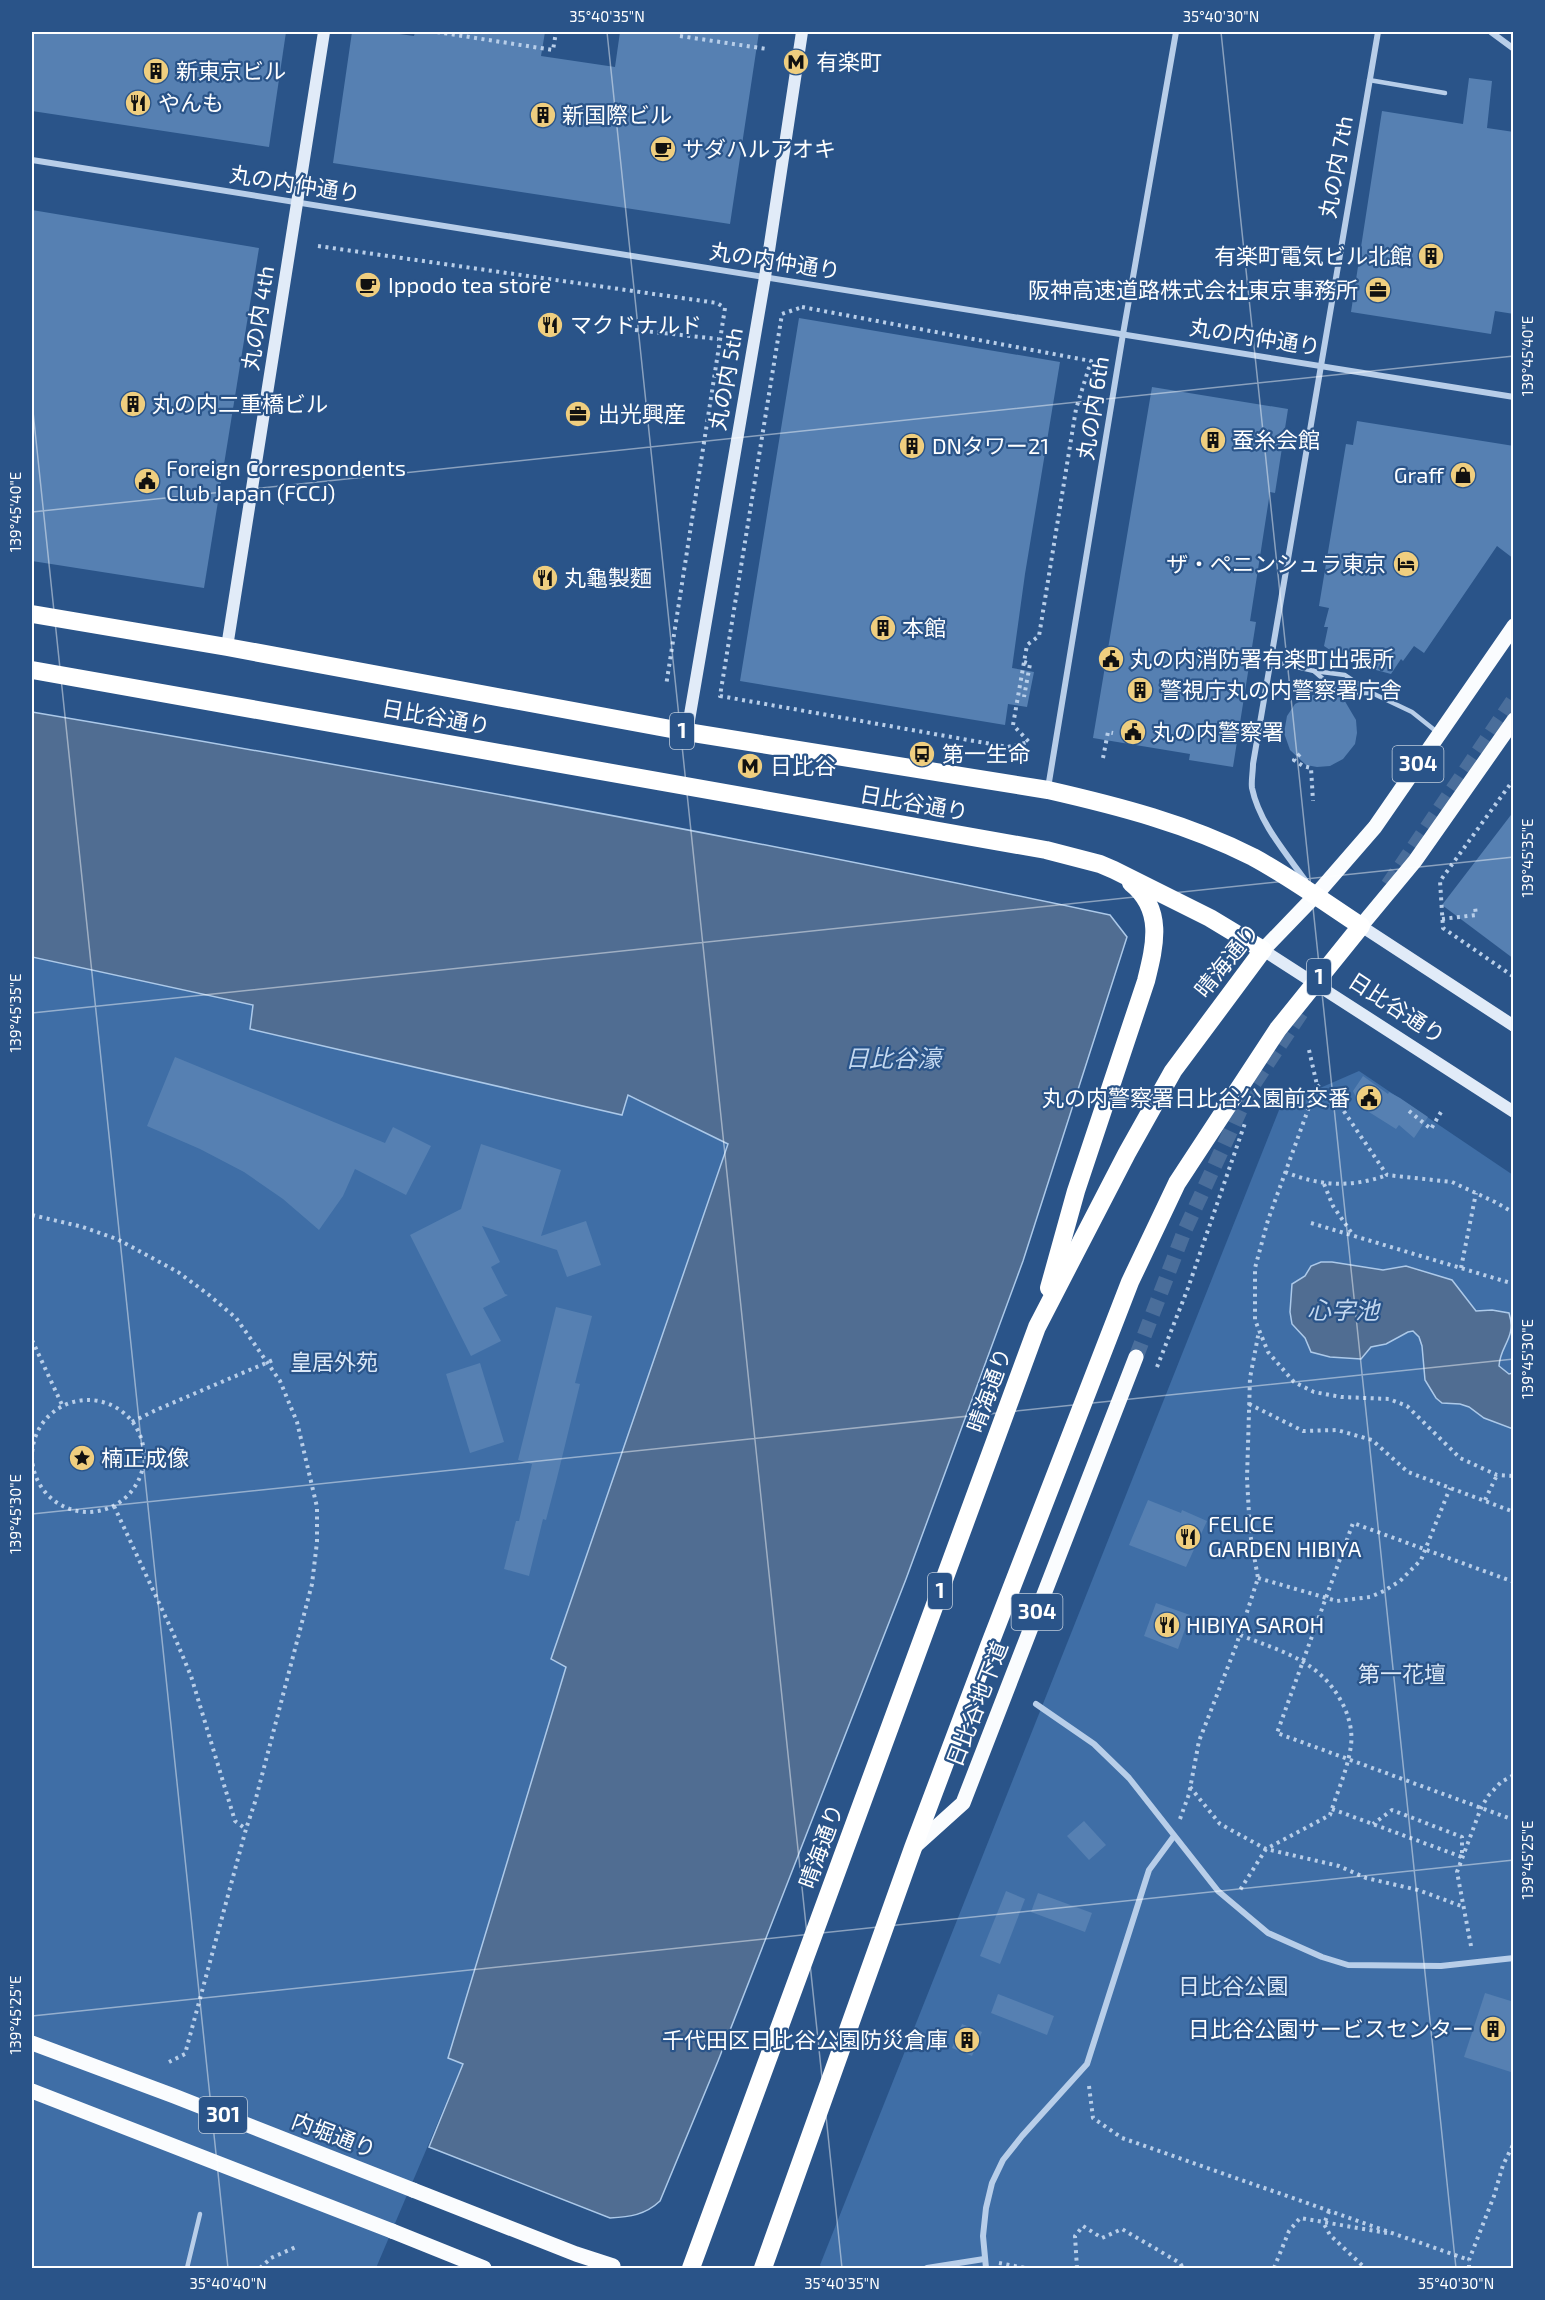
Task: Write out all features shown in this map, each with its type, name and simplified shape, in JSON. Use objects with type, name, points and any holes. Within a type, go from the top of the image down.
[{"type":"highway","name":"日比谷通り","points":[[32,614],[226,647],[687,732],[1048,790],[1150,815],[1202,834],[1253,857],[1361,926]]},
{"type":"highway","name":"日比谷通り","points":[[32,670],[1046,850],[1100,864],[1114,870],[1210,918],[1263,950]]},
{"type":"highway","name":"1","points":[[1037,1327],[1076,1191],[1146,981],[1152,955],[1152,907],[1137,888],[1114,870]]},
{"type":"highway","name":"1","points":[[763,2268],[913,1848],[1130,1282],[1177,1183],[1278,1029],[1361,926]]},
{"type":"highway","name":"晴海通り","points":[[691,2268],[1037,1327],[1127,1153],[1173,1071],[1263,950]]},
{"type":"main road","name":"晴海通り","points":[[1263,950],[1315,896],[1374,827],[1514,626]]},
{"type":"main road","name":"304","points":[[1361,926],[1415,861],[1514,720]]},
{"type":"main road","name":"日比谷地下道","points":[[913,1848],[963,1803],[1136,1357]]},
{"type":"main road","name":"内堀通り","points":[[32,2043],[174,2096],[576,2254],[617,2267]]},
{"type":"main road","name":"301","points":[[32,2091],[484,2268]]},
{"type":"street","name":"丸の内 4th","points":[[226,647],[324,32]]},
{"type":"street","name":"丸の内 5th","points":[[687,732],[765,277],[802,32]]},
{"type":"street","name":"丸の内 6th","points":[[1048,790],[1123,334],[1176,32]]},
{"type":"street","name":"丸の内 7th","points":[[1315,896],[1271,833],[1259,810],[1252,787],[1253,764],[1378,32]]},
{"type":"street","points":[[1491,32],[1514,49]]},
{"type":"street","name":"丸の内仲通り","points":[[32,160],[1514,396]]},
{"type":"street","name":"日比谷通り","points":[[1361,926],[1513,1025]]},
{"type":"street","name":"日比谷通り","points":[[1263,950],[1514,1112]]},
{"type":"street","points":[[1036,1704],[1094,1744],[1129,1778],[1218,1891],[1268,1933],[1322,1957],[1348,1965],[1441,1966],[1514,1958]]},
{"type":"street","points":[[986,2268],[983,2236],[986,2208],[1003,2160],[1087,2064],[1149,1870],[1174,1836]]},
{"type":"street","points":[[927,2268],[984,2259]]},
{"type":"lane","points":[[1369,80],[1445,93]]},
{"type":"lane","points":[[1270,661],[1345,675],[1372,693],[1412,712],[1439,733]]},
{"type":"lane","points":[[1314,671],[1339,693],[1372,693]]},
{"type":"lane","points":[[187,2268],[200,2214]]},
{"type":"path","points":[[437,32],[553,50],[556,32]]},
{"type":"path","points":[[680,36],[767,49]]},
{"type":"path","points":[[318,246],[717,303],[725,308],[718,339],[666,686]]},
{"type":"path","points":[[802,307],[1091,361],[1076,409],[1039,636],[1027,645],[1013,725],[1029,742],[1008,747],[766,704],[720,696],[782,315],[802,307]]},
{"type":"path","points":[[635,330],[718,339]]},
{"type":"path","points":[[1024,662],[1030,664],[1024,697]]},
{"type":"path","points":[[766,704],[773,711]]},
{"type":"path","points":[[1103,758],[1108,732],[1113,733]]},
{"type":"path","points":[[1300,754],[1294,760],[1311,768],[1313,801]]},
{"type":"path","points":[[1514,778],[1440,881],[1443,928],[1514,977]]},
{"type":"path","points":[[1442,919],[1476,915],[1475,907]]},
{"type":"path","points":[[1310,1050],[1317,1085],[1268,1220],[1255,1268],[1255,1320],[1268,1352],[1293,1382],[1314,1392],[1341,1397],[1389,1399],[1407,1406],[1460,1458],[1497,1475],[1514,1476]]},
{"type":"path","points":[[1317,1085],[1343,1110],[1387,1175]]},
{"type":"path","points":[[1409,1111],[1431,1129],[1441,1112]]},
{"type":"path","points":[[1285,1172],[1304,1180],[1324,1184],[1356,1184],[1387,1175],[1452,1182],[1514,1213]]},
{"type":"path","points":[[1324,1184],[1333,1206],[1353,1235]]},
{"type":"path","points":[[1461,1268],[1476,1193]]},
{"type":"path","points":[[32,1215],[83,1227],[117,1239],[178,1272],[236,1318],[280,1381],[297,1422],[317,1507],[318,1542],[312,1584],[255,1802],[185,2054],[169,2062]]},
{"type":"path","points":[[1311,1223],[1514,1284]]},
{"type":"path","points":[[1174,1836],[1190,1787],[1200,1741],[1240,1635],[1258,1578],[1250,1533],[1246,1478],[1250,1378],[1259,1330]]},
{"type":"path","points":[[32,1340],[63,1407]]},
{"type":"path","points":[[132,1422],[273,1360]]},
{"type":"path","points":[[81,1401],[106,1403],[118,1409],[132,1422],[141,1439],[144,1465],[134,1489],[114,1506],[89,1513],[64,1507],[53,1500],[37,1480],[33,1467],[34,1441],[39,1429],[47,1419],[63,1407],[81,1401]]},
{"type":"path","points":[[1249,1404],[1303,1431],[1337,1430],[1372,1440],[1408,1472],[1514,1512]]},
{"type":"path","points":[[1485,1500],[1497,1475]]},
{"type":"path","points":[[32,1482],[37,1480]]},
{"type":"path","points":[[1258,1578],[1326,1599],[1353,1600],[1370,1597],[1384,1591],[1412,1571],[1421,1560],[1450,1488]]},
{"type":"path","points":[[114,1506],[190,1676],[235,1821],[246,1829]]},
{"type":"path","points":[[1514,1582],[1353,1523],[1277,1733],[1514,1820]]},
{"type":"path","points":[[1232,1903],[1266,1849],[1330,1815],[1351,1743],[1346,1709],[1328,1681],[1317,1670],[1303,1661],[1240,1635]]},
{"type":"path","points":[[1474,1962],[1457,1872],[1481,1808],[1488,1796],[1501,1782],[1514,1775]]},
{"type":"path","points":[[1190,1787],[1220,1824],[1266,1849],[1339,1866],[1366,1878],[1418,1890],[1464,1907]]},
{"type":"path","points":[[1332,1809],[1462,1857]]},
{"type":"path","points":[[1373,1824],[1392,1810],[1462,1837],[1462,1857]]},
{"type":"path","points":[[1087,2064],[1093,2118],[1122,2138],[1469,2260]]},
{"type":"path","points":[[1469,2268],[1469,2260],[1494,2196],[1503,2164],[1514,2143]]},
{"type":"path","points":[[1329,2211],[1324,2224],[1330,2235],[1365,2268]]},
{"type":"path","points":[[1274,2268],[1289,2231],[1300,2218],[1318,2220],[1324,2224],[1398,2235]]},
{"type":"path","points":[[1077,2268],[1075,2236],[1083,2226],[1102,2238],[1122,2229],[1180,2263],[1183,2268]]},
{"type":"path","points":[[260,2268],[271,2258],[297,2247]]},
{"type":"green space","name":"皇居外苑","points":[[32,957],[253,1005],[251,1023],[290,1038],[621,1115],[627,1095],[728,1144],[551,1659],[566,1666],[449,2059],[463,2063],[376,2268],[32,2268]]},
{"type":"green space","name":"日比谷公園","points":[[1359,1071],[1513,1175],[1513,2268],[822,2268],[820,2265],[1281,1105]]},
{"type":"water","name":"日比谷濠","points":[[32,712],[572,808],[976,887],[1110,915],[1127,937],[1023,1261],[906,1579],[718,2061],[660,2201],[643,2212],[610,2218],[429,2147],[463,2064],[448,2058],[566,1667],[551,1659],[728,1144],[628,1095],[622,1115],[250,1029],[253,1005],[32,957]]},
{"type":"water","name":"心字池","points":[[1321,1262],[1383,1270],[1406,1266],[1452,1280],[1476,1311],[1492,1310],[1509,1313],[1510,1335],[1502,1352],[1499,1366],[1509,1374],[1513,1373],[1513,1429],[1484,1418],[1469,1407],[1442,1403],[1436,1398],[1425,1380],[1422,1346],[1419,1337],[1413,1331],[1386,1344],[1371,1347],[1361,1359],[1330,1357],[1311,1352],[1305,1338],[1292,1324],[1290,1312],[1292,1284],[1305,1276],[1311,1266]]},
{"type":"building","name":"新東京ビル","points":[[32,32],[286,32],[269,147],[32,111]]},
{"type":"building","name":"新国際ビル","points":[[352,32],[385,32],[414,36],[415,32],[545,32],[541,56],[615,67],[620,32],[759,32],[730,224],[333,163]]},
{"type":"building","name":"有楽町電気ビル北館","points":[[1469,78],[1492,81],[1487,128],[1514,132],[1514,314],[1495,311],[1491,334],[1351,312],[1382,111],[1463,124]]},
{"type":"building","name":"丸の内二重橋ビル","points":[[32,210],[259,248],[204,588],[32,561]]},
{"type":"building","points":[[799,318],[1060,362],[1012,668],[1034,672],[1027,707],[1008,704],[1005,725],[740,681]]},
{"type":"building","points":[[1152,387],[1288,409],[1275,493],[1270,492],[1250,621],[1256,622],[1233,767],[1189,760],[1190,754],[1093,738]]},
{"type":"building","name":"ザ・ペニンシュラ東京","points":[[1357,421],[1514,446],[1514,559],[1497,546],[1424,653],[1414,646],[1391,674],[1350,663],[1324,646],[1328,627],[1324,627],[1329,608],[1319,606],[1346,444],[1353,445]]},
{"type":"building","points":[[1333,694],[1343,698],[1356,720],[1355,744],[1343,759],[1330,766],[1306,765],[1290,750],[1284,733],[1287,716],[1295,704],[1313,695]]},
{"type":"building","points":[[1514,811],[1514,959],[1442,905]]},
{"type":"building","points":[[175,1057],[385,1143],[393,1127],[431,1146],[406,1195],[355,1169],[343,1196],[319,1230],[283,1199],[244,1172],[200,1149],[147,1126]]},
{"type":"building","points":[[1363,1076],[1388,1094],[1389,1092],[1400,1098],[1428,1117],[1414,1138],[1399,1125],[1396,1129],[1361,1107],[1353,1091]]},
{"type":"building","points":[[481,1144],[561,1170],[541,1236],[586,1221],[601,1265],[567,1277],[557,1250],[482,1226],[500,1262],[491,1267],[505,1294],[508,1295],[483,1308],[501,1341],[471,1356],[410,1235],[461,1209]]},
{"type":"building","points":[[556,1307],[592,1316],[575,1383],[580,1384],[546,1520],[543,1519],[529,1576],[504,1569],[516,1521],[519,1521],[532,1464],[518,1460]]},
{"type":"building","points":[[480,1363],[504,1442],[470,1453],[446,1374]]},
{"type":"building","points":[[1148,1500],[1181,1513],[1182,1510],[1207,1521],[1186,1567],[1129,1545]]},
{"type":"building","points":[[1156,1603],[1190,1615],[1178,1649],[1144,1636]]},
{"type":"building","points":[[1084,1821],[1106,1845],[1089,1860],[1067,1836]]},
{"type":"building","points":[[1006,1891],[1025,1899],[1000,1964],[980,1956]]},
{"type":"building","points":[[1038,1893],[1092,1913],[1085,1932],[1031,1912]]},
{"type":"building","name":"日比谷公園サービスセンター","points":[[1485,1993],[1514,2002],[1514,2073],[1464,2057]]},
{"type":"building","points":[[998,1994],[1054,2016],[1047,2035],[991,2013]]},
{"type":"building","name":"千代田区日比谷公園防災倉庫","points":[[962,2024],[982,2032],[972,2056],[952,2048]]},
{"type":"tunnel","points":[[1388,885],[1514,699]]},
{"type":"tunnel","points":[[1136,1357],[1184,1232],[1249,1091],[1305,1007]]},
{"type":"place","name":"有楽町","points":[[796,62]]},
{"type":"place","name":"新東京ビル","points":[[156,71]]},
{"type":"place","name":"やんも","points":[[138,103]]},
{"type":"place","name":"新国際ビル","points":[[543,115]]},
{"type":"place","name":"サダハルアオキ","points":[[663,149]]},
{"type":"place","name":"有楽町電気ビル北館","points":[[1431,256]]},
{"type":"place","name":"Ippodo tea store","points":[[368,285]]},
{"type":"place","name":"阪神高速道路株式会社東京事務所","points":[[1378,290]]},
{"type":"place","name":"マクドナルド","points":[[550,325]]},
{"type":"place","name":"丸の内二重橋ビル","points":[[133,404]]},
{"type":"place","name":"出光興産","points":[[578,414]]},
{"type":"place","name":"蚕糸会館","points":[[1213,440]]},
{"type":"place","name":"DNタワー21","points":[[912,446]]},
{"type":"place","name":"Graff","points":[[1463,475]]},
{"type":"place","name":"Foreign Correspondents Club Japan (FCCJ)","points":[[147,481]]},
{"type":"place","name":"ザ・ペニンシュラ東京","points":[[1406,564]]},
{"type":"place","name":"丸龜製麵","points":[[545,578]]},
{"type":"place","name":"本館","points":[[883,628]]},
{"type":"place","name":"丸の内消防署有楽町出張所","points":[[1111,659]]},
{"type":"place","name":"警視庁丸の内警察署庁舎","points":[[1140,690]]},
{"type":"place","name":"丸の内警察署","points":[[1133,732]]},
{"type":"place","name":"第一生命","points":[[922,754]]},
{"type":"place","name":"日比谷","points":[[750,766]]},
{"type":"place","name":"丸の内警察署日比谷公園前交番","points":[[1369,1098]]},
{"type":"place","name":"楠正成像","points":[[82,1458]]},
{"type":"place","name":"FELICE GARDEN HIBIYA","points":[[1188,1537]]},
{"type":"place","name":"HIBIYA SAROH","points":[[1167,1625]]},
{"type":"place","name":"日比谷公園サービスセンター","points":[[1493,2029]]},
{"type":"place","name":"千代田区日比谷公園防災倉庫","points":[[967,2040]]},
{"type":"park label","name":"第一花壇","points":[[1402,1674]]}]
